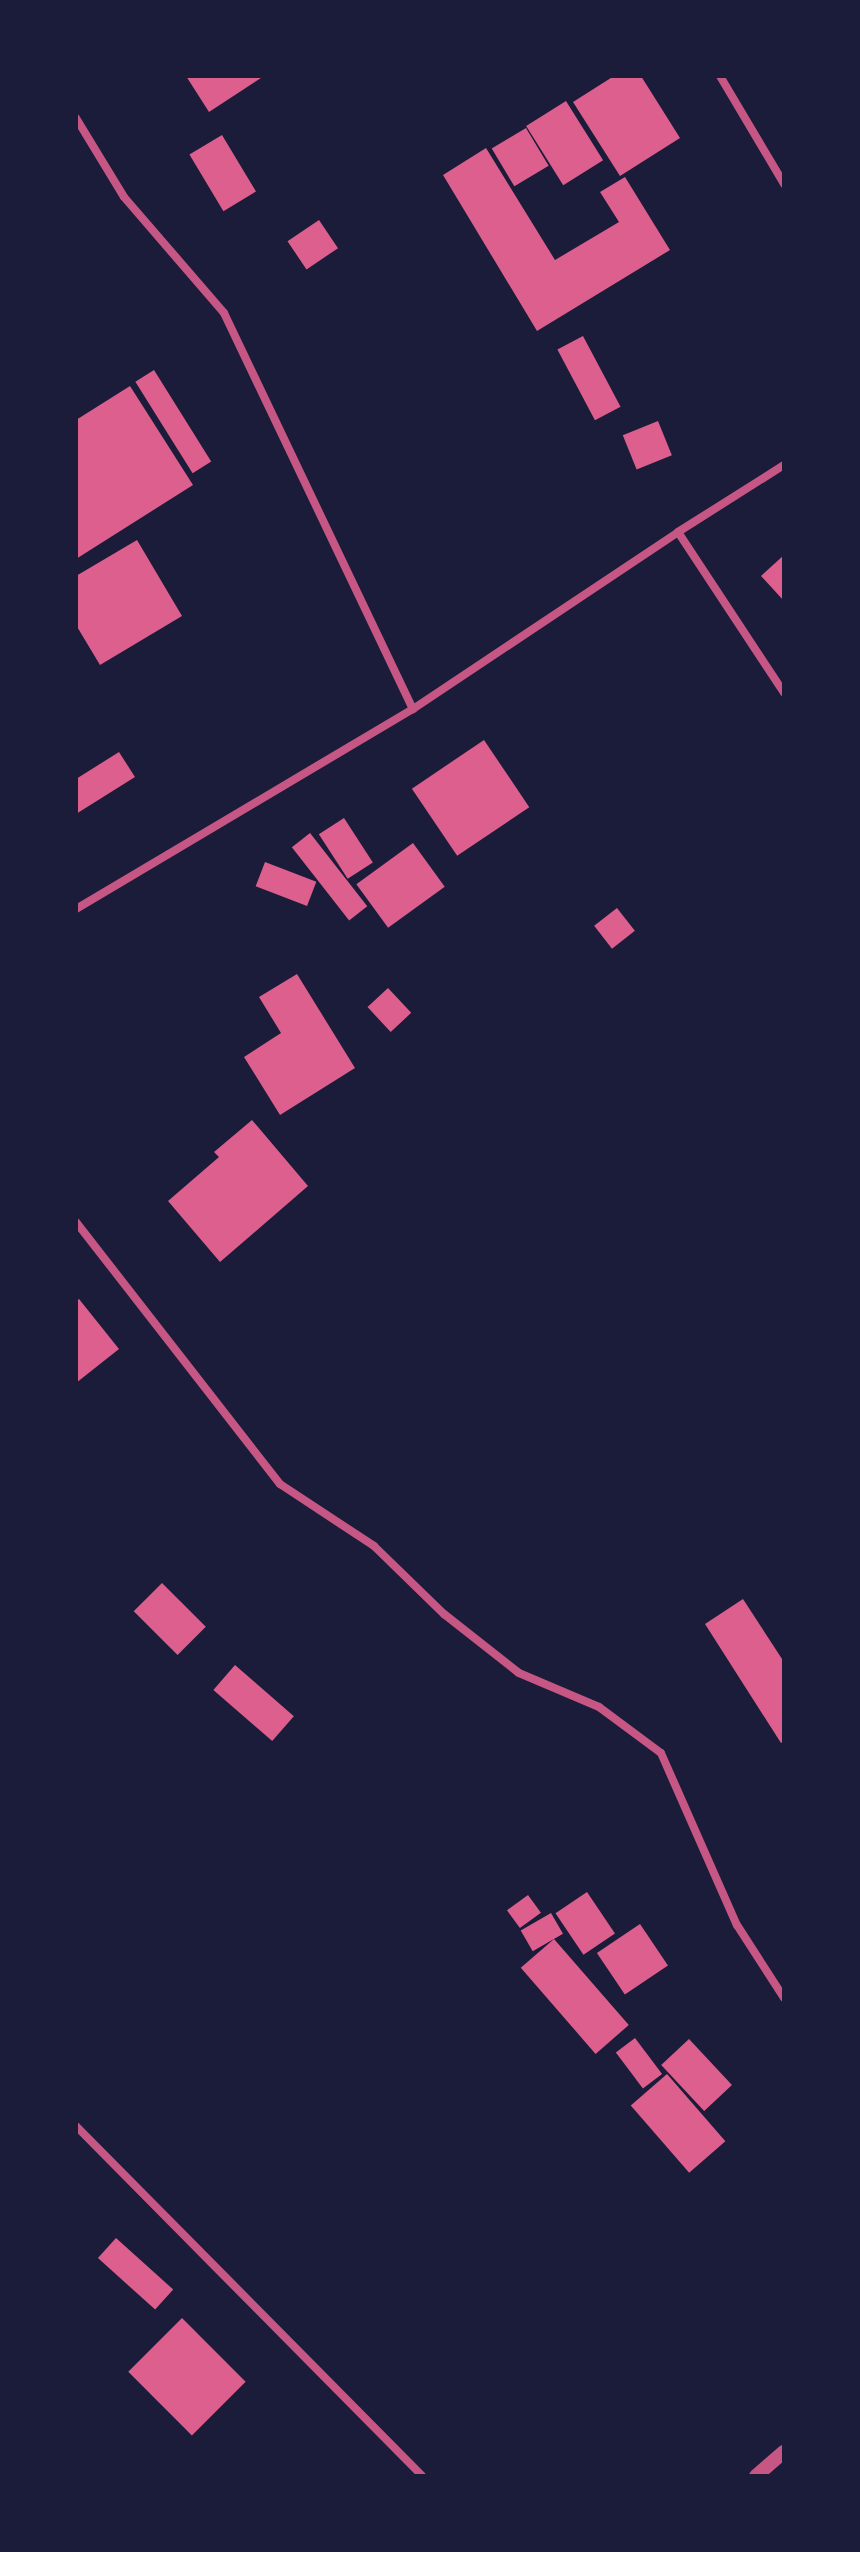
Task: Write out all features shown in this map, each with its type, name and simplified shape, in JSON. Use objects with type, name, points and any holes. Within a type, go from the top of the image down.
[{"type":"street","points":[[720,76],[784,184]]},
{"type":"street","points":[[76,118],[124,197],[224,313],[413,709]]},
{"type":"street","points":[[76,909],[413,709],[784,465]]},
{"type":"street","points":[[678,532],[784,693]]},
{"type":"street","points":[[76,1222],[280,1484],[374,1546],[444,1614],[519,1673],[599,1707],[661,1753],[737,1925],[784,1998]]},
{"type":"street","points":[[76,2126],[422,2476]]},
{"type":"street","points":[[756,2476],[784,2452]]},
{"type":"building","points":[[186,76],[264,76],[209,112]]},
{"type":"building","points":[[614,76],[641,76],[680,138],[620,176],[573,102]]},
{"type":"building","points":[[566,101],[603,160],[563,185],[526,126]]},
{"type":"building","points":[[526,128],[549,166],[514,186],[492,149]]},
{"type":"building","points":[[222,135],[256,192],[223,211],[189,155]]},
{"type":"building","points":[[486,148],[555,260],[619,222],[600,192],[625,177],[670,250],[537,331],[443,175]]},
{"type":"building","points":[[319,220],[338,248],[307,269],[287,241]]},
{"type":"building","points":[[583,336],[621,407],[595,420],[557,350]]},
{"type":"building","points":[[154,370],[211,462],[193,473],[135,382]]},
{"type":"building","points":[[130,386],[193,485],[76,559],[76,420]]},
{"type":"building","points":[[658,421],[672,455],[637,470],[623,435]]},
{"type":"building","points":[[137,540],[182,616],[100,665],[76,625],[76,576]]},
{"type":"building","points":[[784,555],[784,601],[761,576]]},
{"type":"building","points":[[484,740],[529,807],[457,856],[412,789]]},
{"type":"building","points":[[119,752],[135,777],[76,814],[76,779]]},
{"type":"building","points":[[344,818],[373,862],[348,879],[319,834]]},
{"type":"building","points":[[310,833],[367,906],[349,920],[292,847]]},
{"type":"building","points":[[413,843],[445,887],[388,928],[356,884]]},
{"type":"building","points":[[265,862],[316,882],[307,906],[256,886]]},
{"type":"building","points":[[617,908],[635,931],[612,949],[594,926]]},
{"type":"building","points":[[297,974],[355,1068],[280,1115],[244,1057],[281,1033],[259,997]]},
{"type":"building","points":[[388,988],[411,1013],[391,1032],[368,1007]]},
{"type":"building","points":[[252,1120],[308,1186],[220,1262],[168,1201],[219,1157],[214,1152]]},
{"type":"building","points":[[79,1299],[119,1349],[76,1383],[76,1301]]},
{"type":"building","points":[[162,1583],[206,1627],[178,1655],[134,1611]]},
{"type":"building","points":[[743,1599],[784,1662],[784,1741],[781,1743],[705,1624]]},
{"type":"building","points":[[235,1665],[294,1716],[272,1741],[213,1690]]},
{"type":"building","points":[[587,1892],[615,1933],[583,1955],[555,1913]]},
{"type":"building","points":[[528,1895],[541,1913],[520,1928],[507,1910]]},
{"type":"building","points":[[551,1913],[563,1934],[533,1951],[521,1930]]},
{"type":"building","points":[[640,1924],[668,1965],[625,1995],[597,1953]]},
{"type":"building","points":[[554,1939],[629,2025],[596,2054],[521,1968]]},
{"type":"building","points":[[635,2038],[662,2074],[643,2088],[616,2052]]},
{"type":"building","points":[[689,2039],[732,2085],[704,2111],[661,2065]]},
{"type":"building","points":[[667,2074],[725,2141],[689,2173],[631,2105]]},
{"type":"building","points":[[116,2238],[173,2290],[155,2310],[98,2258]]},
{"type":"building","points":[[182,2318],[246,2382],[192,2435],[128,2372]]}]
